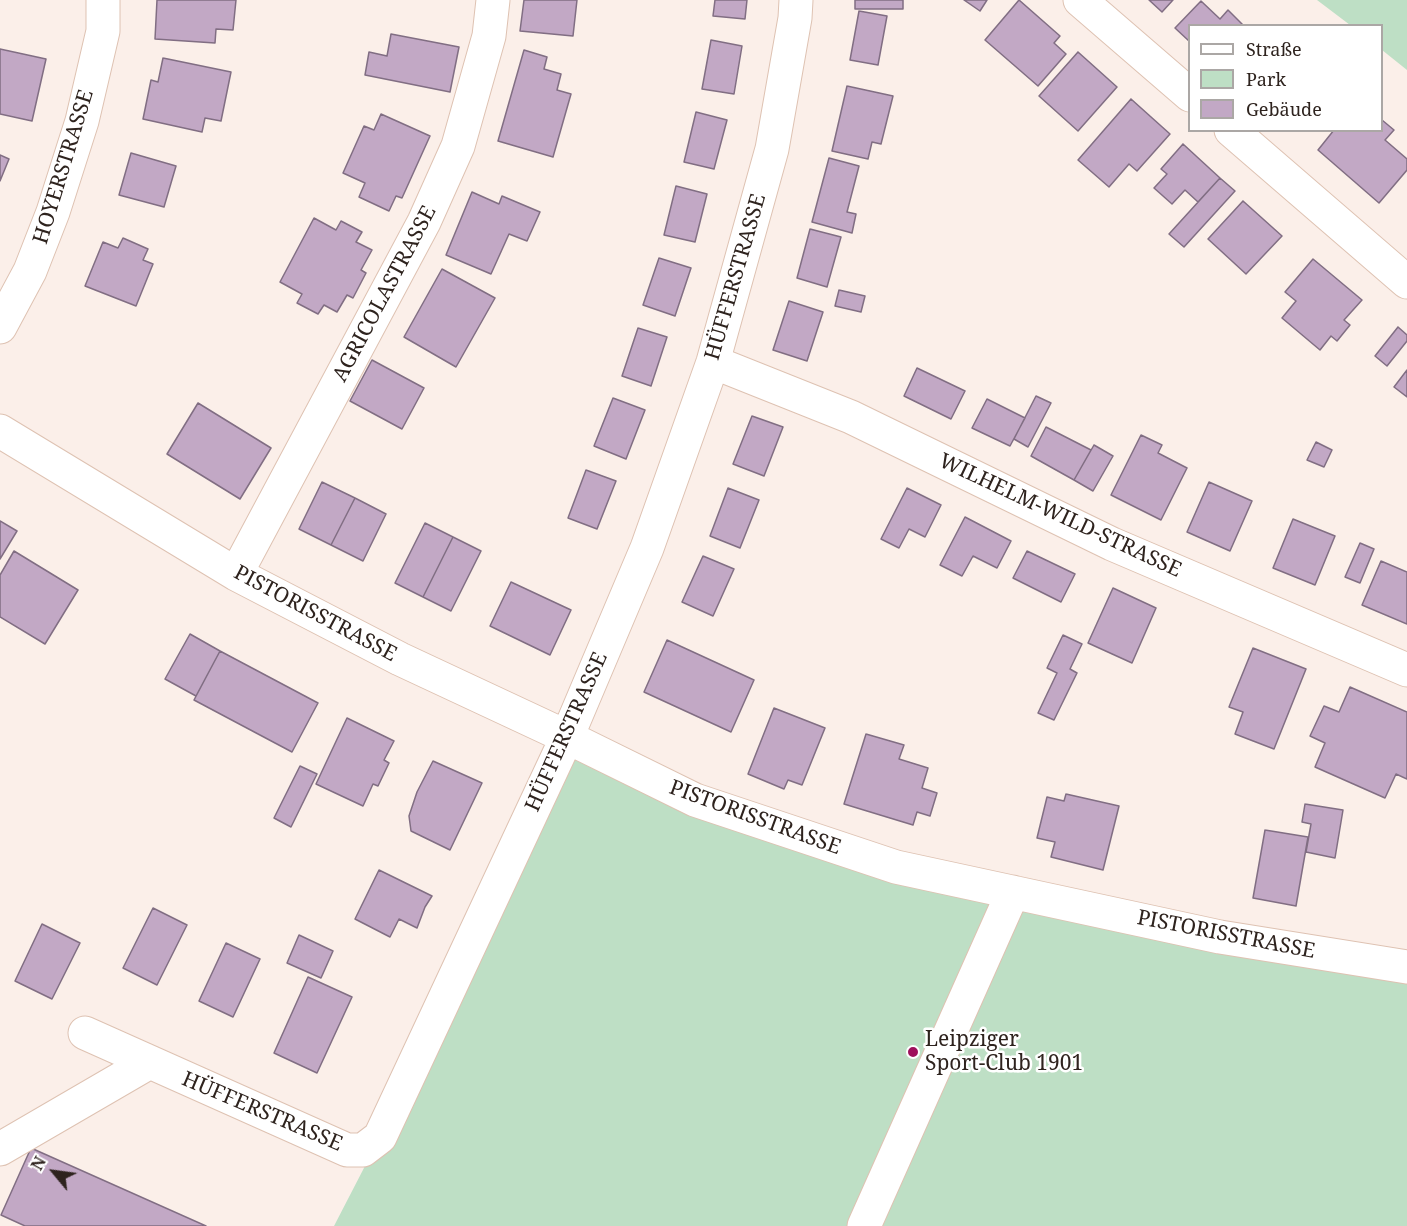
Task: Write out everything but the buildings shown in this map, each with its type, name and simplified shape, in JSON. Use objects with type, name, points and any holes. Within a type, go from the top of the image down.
[{"type":"street","name":"HOYERSTRASSE","points":[[0,327],[30,271],[53,212],[82,121],[103,31],[103,0]]},
{"type":"street","name":"AGRICOLASTRASSE","points":[[236,573],[424,222],[458,146],[489,36],[493,0]]},
{"type":"street","name":"HÜFFERSTRASSE","points":[[85,1033],[347,1150],[363,1150],[380,1137],[567,737],[647,548],[712,362],[772,149],[795,18],[796,0]]},
{"type":"street","points":[[1080,0],[1188,93]]},
{"type":"street","points":[[1232,132],[1407,282]]},
{"type":"street","name":"WILHELM-WILD-STRASSE","points":[[712,362],[851,417],[1112,544],[1407,670]]},
{"type":"street","name":"PISTORISSTRASSE","points":[[0,431],[236,573],[400,659],[695,800],[896,867],[1220,937],[1407,967]]},
{"type":"street","points":[[864,1226],[1013,892]]},
{"type":"street","points":[[0,1149],[148,1063]]},
{"type":"green space","points":[[1317,0],[1407,0],[1407,70],[1383,51],[1383,24],[1349,24]]},
{"type":"green space","name":"Leipziger Sport-Club 1901","points":[[567,737],[896,867],[1407,967],[1407,1226],[334,1226],[380,1137]]},
{"type":"place","name":"Leipziger Sport-Club 1901","points":[[913,1052]]}]
